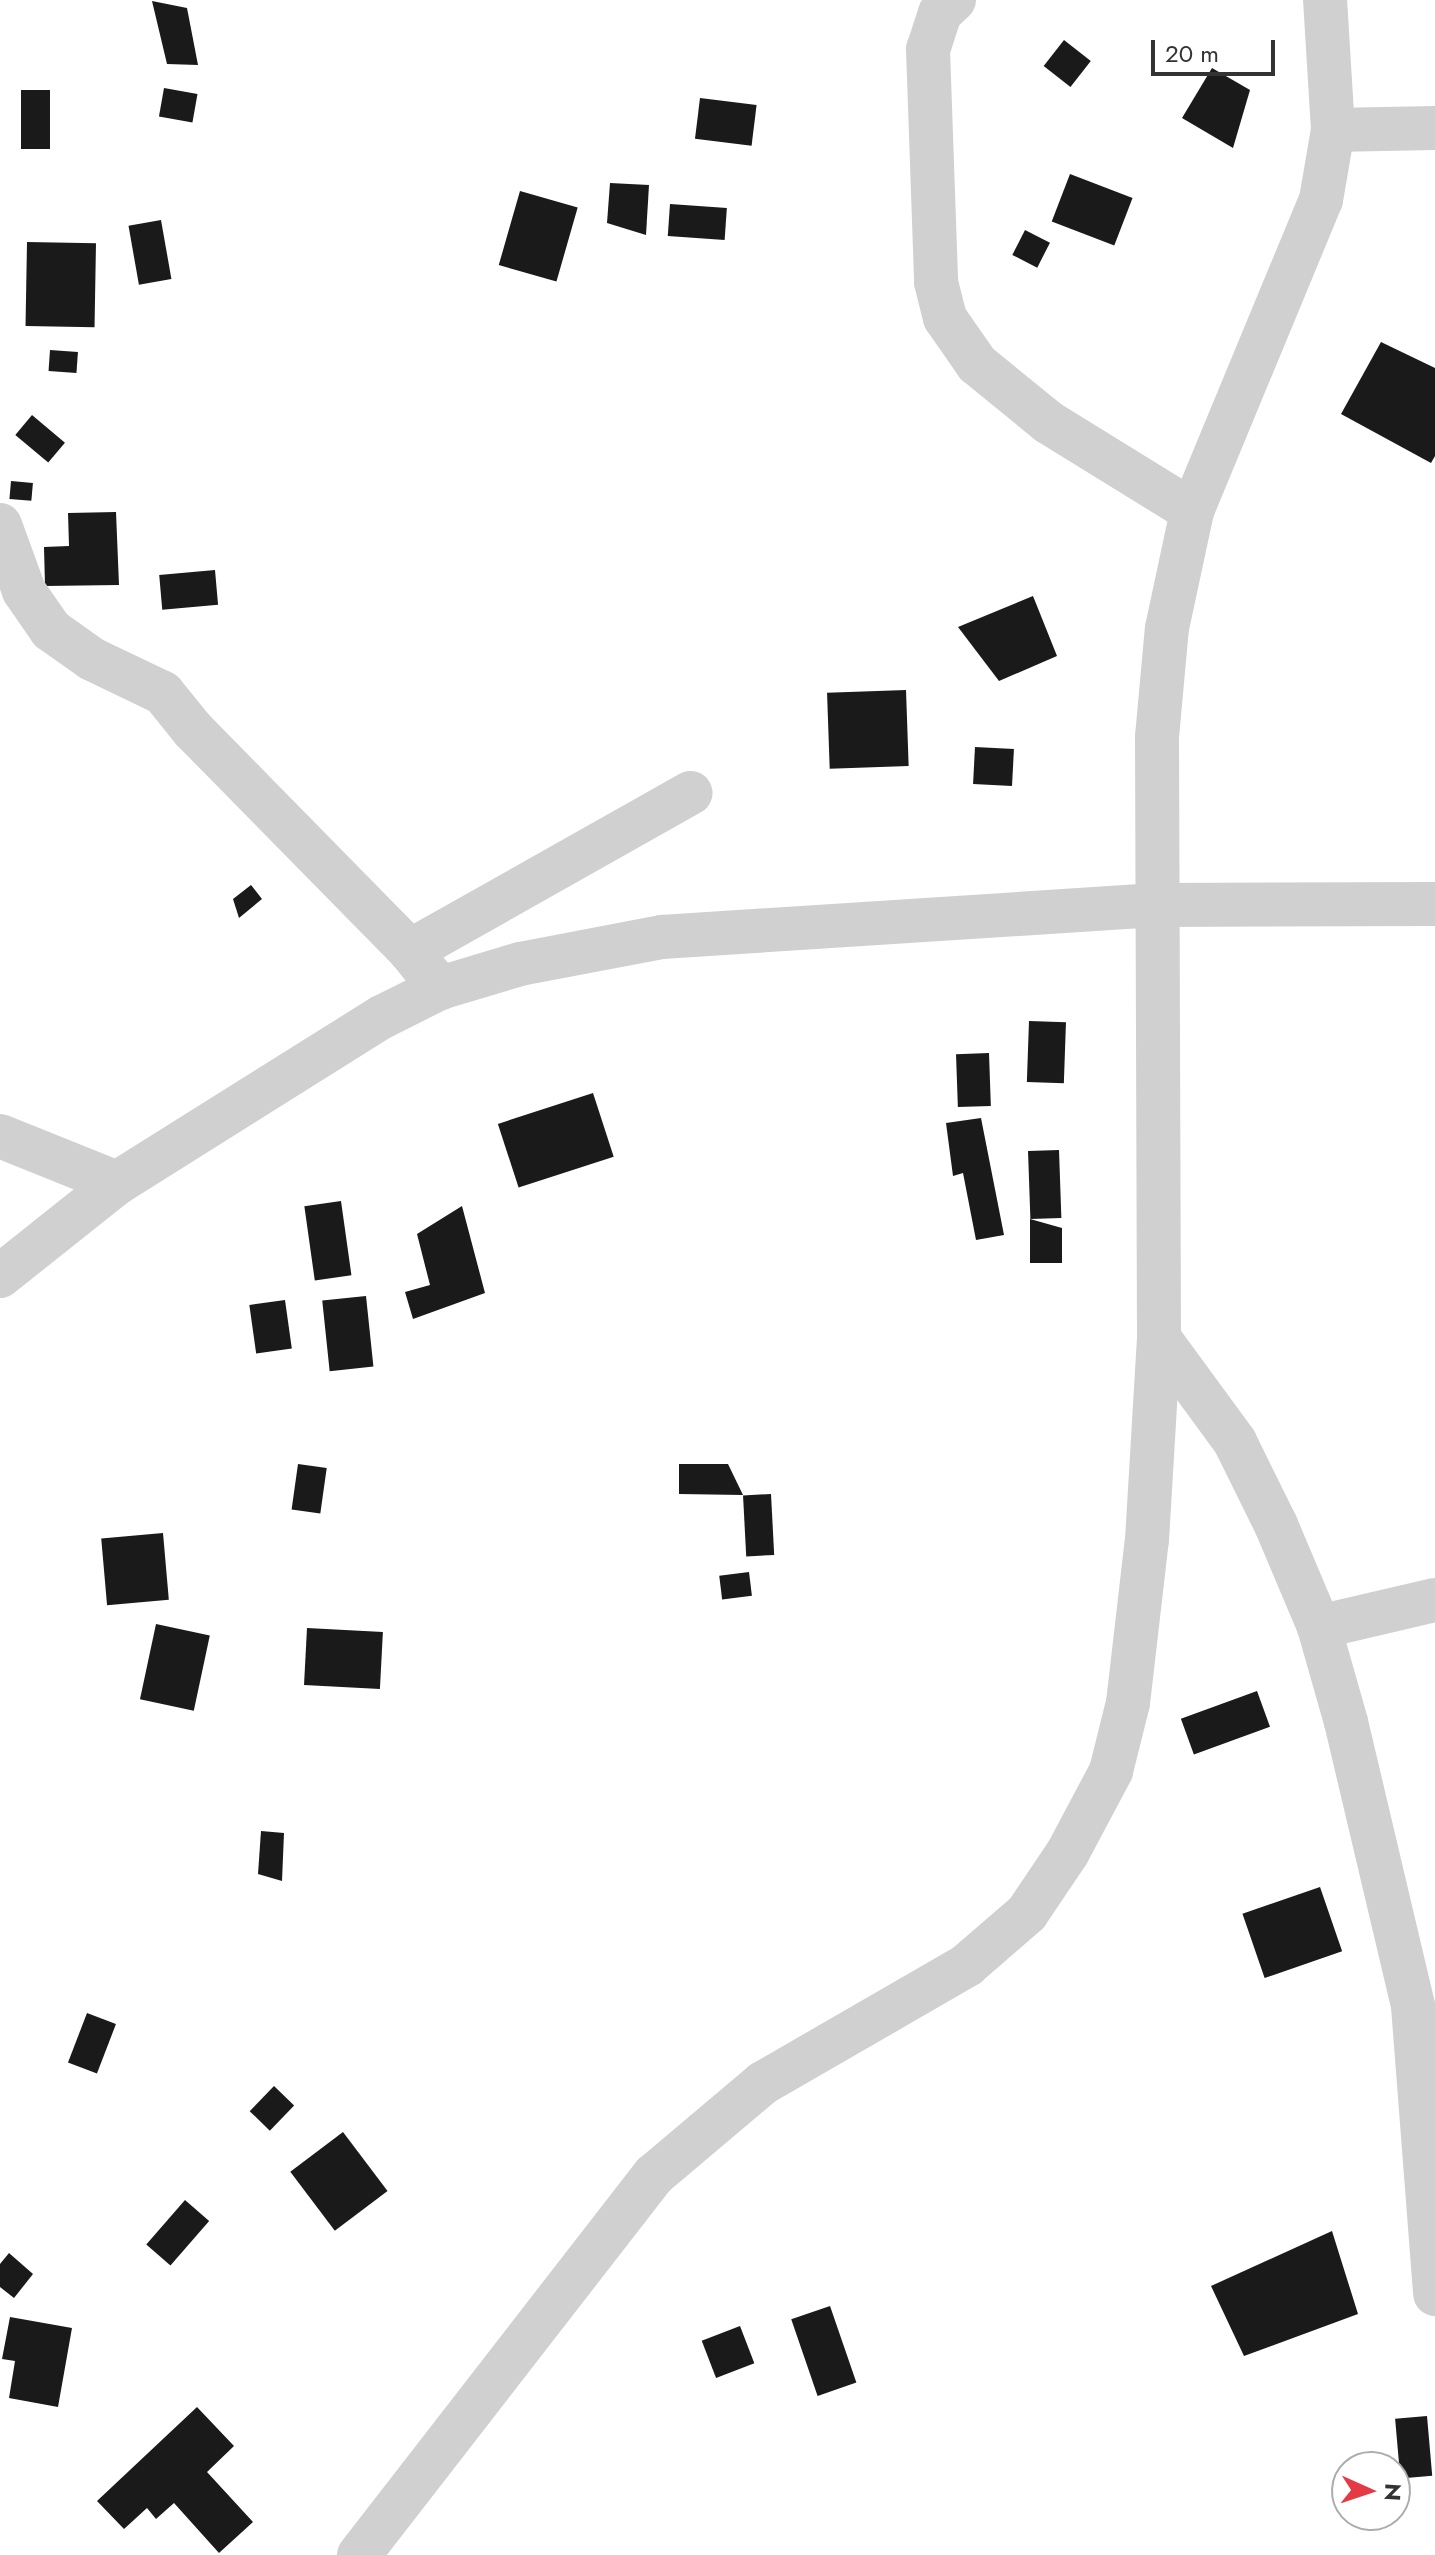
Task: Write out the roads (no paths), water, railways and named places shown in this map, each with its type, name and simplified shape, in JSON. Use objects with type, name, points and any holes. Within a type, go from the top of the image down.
[{"type":"street","points":[[954,0],[940,13],[928,49],[936,282],[945,318],[977,364],[1048,422],[1192,511]]},
{"type":"street","points":[[359,2555],[654,2175],[763,2083],[967,1965],[1027,1913],[1068,1852],[1111,1771],[1128,1703],[1147,1540],[1159,1338],[1157,737],[1167,628],[1192,511],[1321,200],[1333,130],[1338,5]]},
{"type":"street","points":[[1333,130],[1435,128]]},
{"type":"street","points":[[0,525],[24,591],[51,630],[92,659],[163,693],[193,730],[410,951],[440,988]]},
{"type":"street","points":[[410,951],[690,793]]},
{"type":"street","points":[[0,1276],[117,1183],[382,1017],[440,988],[520,964],[662,937],[1156,905],[1435,904]]},
{"type":"street","points":[[0,1136],[117,1183]]},
{"type":"street","points":[[1159,1338],[1235,1442],[1276,1525],[1319,1627],[1346,1722],[1413,2006],[1435,2294]]},
{"type":"street","points":[[1319,1627],[1435,1600]]}]
